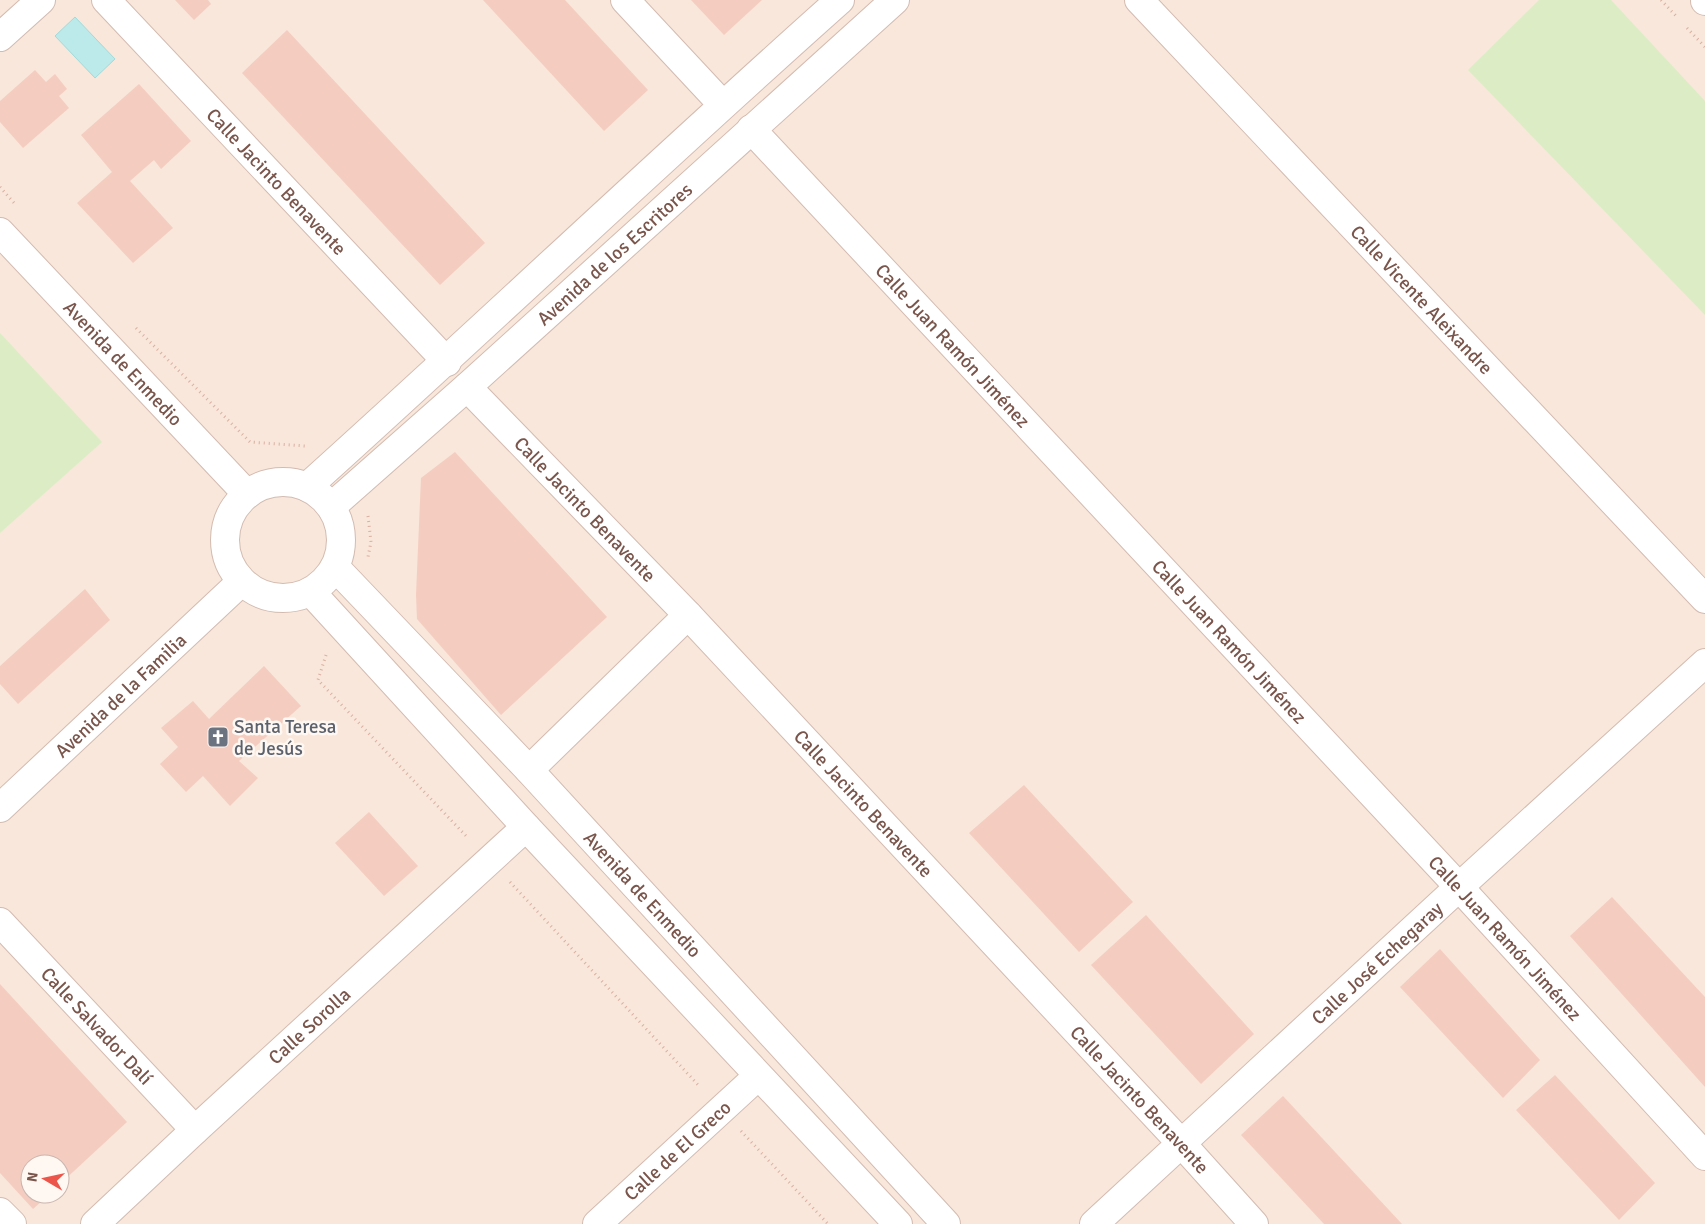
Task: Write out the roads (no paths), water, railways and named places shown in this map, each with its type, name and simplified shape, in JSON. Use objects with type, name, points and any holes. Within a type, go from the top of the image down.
[{"type":"street","points":[[0,37],[41,0]]},
{"type":"street","name":"Calle Jacinto Benavente","points":[[106,0],[447,362]]},
{"type":"street","points":[[625,0],[722,104]]},
{"type":"street","name":"Avenida de los Escritores","points":[[307,487],[447,362],[722,104],[840,0]]},
{"type":"street","name":"Avenida de los Escritores","points":[[331,507],[467,387],[895,0]]},
{"type":"street","name":"Calle Vicente Aleixandre","points":[[1139,0],[1705,599]]},
{"type":"street","name":"Calle Juan Ramón Jiménez","points":[[752,130],[1459,887],[1705,1156]]},
{"type":"street","name":"Avenida de Enmedio","points":[[0,232],[247,494]]},
{"type":"street","name":"Calle Jacinto Benavente","points":[[467,387],[688,615],[1254,1224]]},
{"type":"street","points":[[273,482],[291,482],[307,487],[320,495],[331,507],[338,521],[341,536],[340,552],[335,567],[325,581],[311,592],[293,598],[274,599],[256,593],[241,582],[230,567],[225,549],[225,530],[233,510],[247,494],[262,485],[273,482]]},
{"type":"street","name":"Avenida de Enmedio","points":[[335,567],[529,770],[946,1224]]},
{"type":"street","name":"Avenida de la Familia","points":[[0,808],[241,582]]},
{"type":"street","name":"Avenida de Enmedio","points":[[311,592],[526,827],[898,1224]]},
{"type":"street","points":[[529,770],[688,615]]},
{"type":"street","name":"Calle José Echegaray","points":[[1094,1224],[1180,1143],[1705,663]]},
{"type":"street","name":"Calle Sorolla","points":[[95,1224],[526,827]]},
{"type":"street","name":"Calle Salvador Dalí","points":[[0,922],[195,1130]]},
{"type":"street","name":"Calle de El Greco","points":[[597,1224],[758,1076]]},
{"type":"street","points":[[0,1212],[12,1224]]},
{"type":"water","points":[[75,17],[115,59],[95,78],[55,36]]},
{"type":"place","name":"Santa Teresa de Jesús","points":[[218,737]]}]
